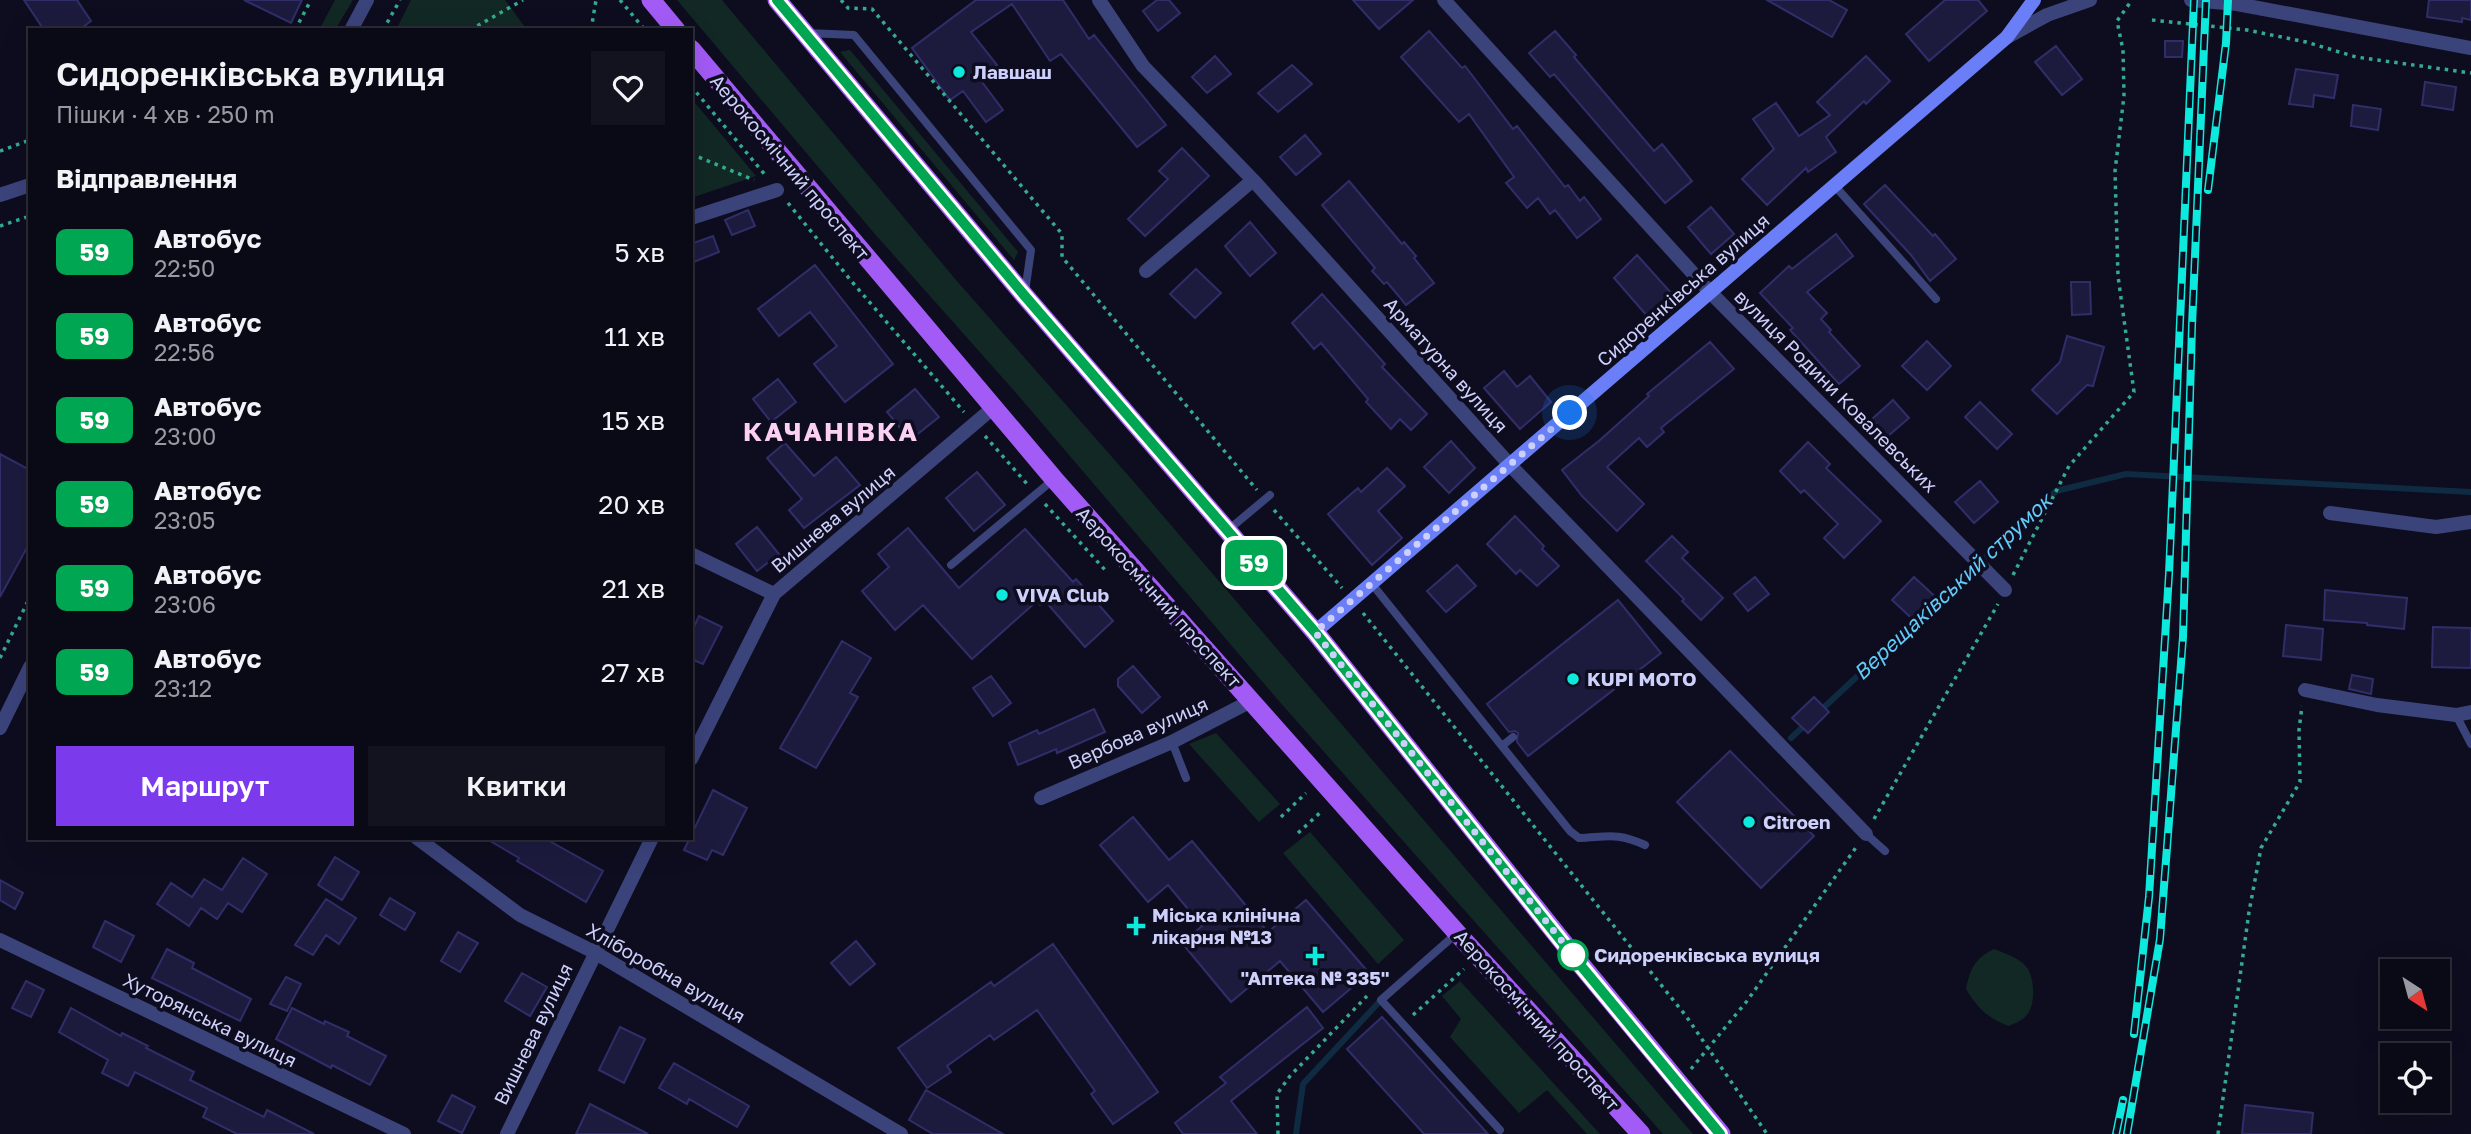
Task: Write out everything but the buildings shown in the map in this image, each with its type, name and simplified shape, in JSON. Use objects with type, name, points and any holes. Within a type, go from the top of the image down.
[{"type":"main road","points":[[651,0],[674,28]]},
{"type":"main road","points":[[777,0],[1024,295],[1315,632],[1582,967],[1721,1134]]},
{"type":"main road","points":[[2007,37],[2034,0]]},
{"type":"main road","name":"Сидоренківська вулиця","points":[[1315,632],[2007,37]]},
{"type":"main road","name":"Аерокосмічний проспект","points":[[693,50],[1054,479],[1457,933],[1641,1134]]},
{"type":"street","points":[[352,28],[367,0]]},
{"type":"street","name":"Арматурна вулиця","points":[[1099,0],[1143,66],[1253,180],[1510,465],[1866,834]]},
{"type":"street","name":"вулиця Родини Ковалевських","points":[[1444,0],[1710,292],[2005,590]]},
{"type":"street","name":"Сидоренківська вулиця","points":[[2007,37],[2047,15],[2090,0]]},
{"type":"street","points":[[2191,0],[2237,4],[2471,48]]},
{"type":"street","points":[[1146,271],[1253,180]]},
{"type":"street","points":[[0,195],[28,186]]},
{"type":"street","points":[[693,217],[777,190]]},
{"type":"street","name":"Вишнева вулиця","points":[[693,755],[774,594],[993,407]]},
{"type":"street","points":[[2330,513],[2436,527],[2471,522]]},
{"type":"street","points":[[693,555],[774,594]]},
{"type":"street","points":[[0,728],[28,671]]},
{"type":"street","points":[[2305,691],[2378,705],[2456,715],[2471,712]]},
{"type":"street","name":"Вербова вулиця","points":[[1041,798],[1172,742],[1251,701]]},
{"type":"street","name":"Хліборобна вулиця","points":[[420,840],[520,915],[594,952],[901,1134]]},
{"type":"street","name":"Вишнева вулиця","points":[[507,1134],[651,840]]},
{"type":"street","name":"Хуторянська вулиця","points":[[0,940],[404,1134]]},
{"type":"lane","points":[[805,33],[855,34],[1031,250],[1024,295]]},
{"type":"lane","points":[[1834,185],[1936,299]]},
{"type":"lane","points":[[951,565],[1054,479]]},
{"type":"lane","points":[[1227,531],[1267,497]]},
{"type":"lane","points":[[1373,584],[1570,831],[1579,838],[1609,834],[1630,838],[1645,845]]},
{"type":"lane","points":[[2456,715],[2471,744]]},
{"type":"lane","points":[[1502,746],[1513,737]]},
{"type":"lane","points":[[1172,742],[1186,778]]},
{"type":"lane","points":[[1866,834],[1885,851]]},
{"type":"lane","points":[[1457,933],[1381,1000],[1500,1130]]},
{"type":"path","points":[[296,28],[311,0]]},
{"type":"path","points":[[384,28],[400,0]]},
{"type":"path","points":[[474,28],[523,0]]},
{"type":"path","points":[[591,28],[596,0]]},
{"type":"path","points":[[620,0],[643,28]]},
{"type":"path","points":[[841,0],[848,8],[872,9],[1054,224],[1062,234],[1062,257],[1353,600],[1709,1048],[1767,1134]]},
{"type":"path","points":[[1691,1069],[1746,1001],[1866,834],[2005,590],[2069,466],[2134,392],[2118,276],[2115,171],[2124,96],[2123,50],[2117,21],[2132,0]]},
{"type":"path","points":[[2152,20],[2247,30],[2306,42],[2356,57],[2471,73]]},
{"type":"path","points":[[0,150],[28,142]]},
{"type":"path","points":[[693,155],[777,190]]},
{"type":"path","points":[[0,226],[28,217]]},
{"type":"path","points":[[0,658],[28,601]]},
{"type":"path","points":[[2218,1134],[2249,912],[2261,848],[2300,782],[2298,730],[2305,691]]},
{"type":"path","points":[[1281,817],[1307,791]]},
{"type":"path","points":[[1298,833],[1325,809]]},
{"type":"path","points":[[1403,1024],[1464,969]]},
{"type":"path","points":[[1278,1134],[1277,1094],[1339,1023],[1382,982]]},
{"type":"green space","points":[[335,0],[353,0],[336,28],[320,28]]},
{"type":"green space","points":[[411,0],[505,0],[526,28],[397,28]]},
{"type":"green space","points":[[677,0],[722,0],[956,280],[1134,482],[1693,1134],[1663,1134],[1278,700],[1017,394],[874,233]]},
{"type":"green space","points":[[850,50],[1018,252],[1014,260],[840,52]]},
{"type":"green space","points":[[693,100],[756,176],[693,197]]},
{"type":"green space","points":[[1216,733],[1280,804],[1259,822],[1189,744]]},
{"type":"green space","points":[[1310,832],[1404,940],[1378,964],[1283,853]]},
{"type":"green space","points":[[1994,949],[2021,962],[2028,969],[2032,980],[2033,995],[2028,1014],[2009,1026],[1984,1012],[1966,989],[1974,965]]},
{"type":"green space","points":[[1460,981],[1600,1134],[1587,1134],[1547,1090],[1519,1113],[1450,1037],[1461,1019],[1442,996]]},
{"type":"waterway","name":"Верещаківський струмок","points":[[1933,606],[2056,491],[2126,474],[2471,492]]},
{"type":"waterway","name":"Верещаківський струмок","points":[[1820,711],[1920,618]]},
{"type":"waterway","name":"Верещаківський струмок","points":[[1791,738],[1807,723]]},
{"type":"waterway","name":"Верещаківський струмок","points":[[1296,1134],[1303,1084],[1381,1000]]},
{"type":"railway","points":[[2134,1034],[2149,897],[2169,574],[2194,0]]},
{"type":"railway","points":[[2127,1134],[2160,939],[2183,637],[2192,326],[2206,0]]},
{"type":"railway","points":[[2208,190],[2226,43],[2228,0]]},
{"type":"railway","points":[[2116,1134],[2123,1100]]},
{"type":"bus line","name":"59","points":[[777,0],[1024,295],[1315,632],[1582,967],[1720,1134]]},
{"type":"place","name":"Лавшаш","points":[[959,72]]},
{"type":"place","name":"VIVA Club","points":[[1002,595]]},
{"type":"place","name":"KUPI MOTO","points":[[1573,679]]},
{"type":"place","name":"Citroen","points":[[1749,822]]},
{"type":"place","name":"Міська клінічна лікарня №13","points":[[1136,926]]},
{"type":"place","name":"Сидоренківська вулиця","points":[[1573,955]]},
{"type":"place","name":"\"Аптека № 335\"","points":[[1315,956]]},
{"type":"district","name":"КАЧАНІВКА","points":[[831,432]]},
{"type":"route","points":[[1570,413],[1315,632],[1573,955]]}]
